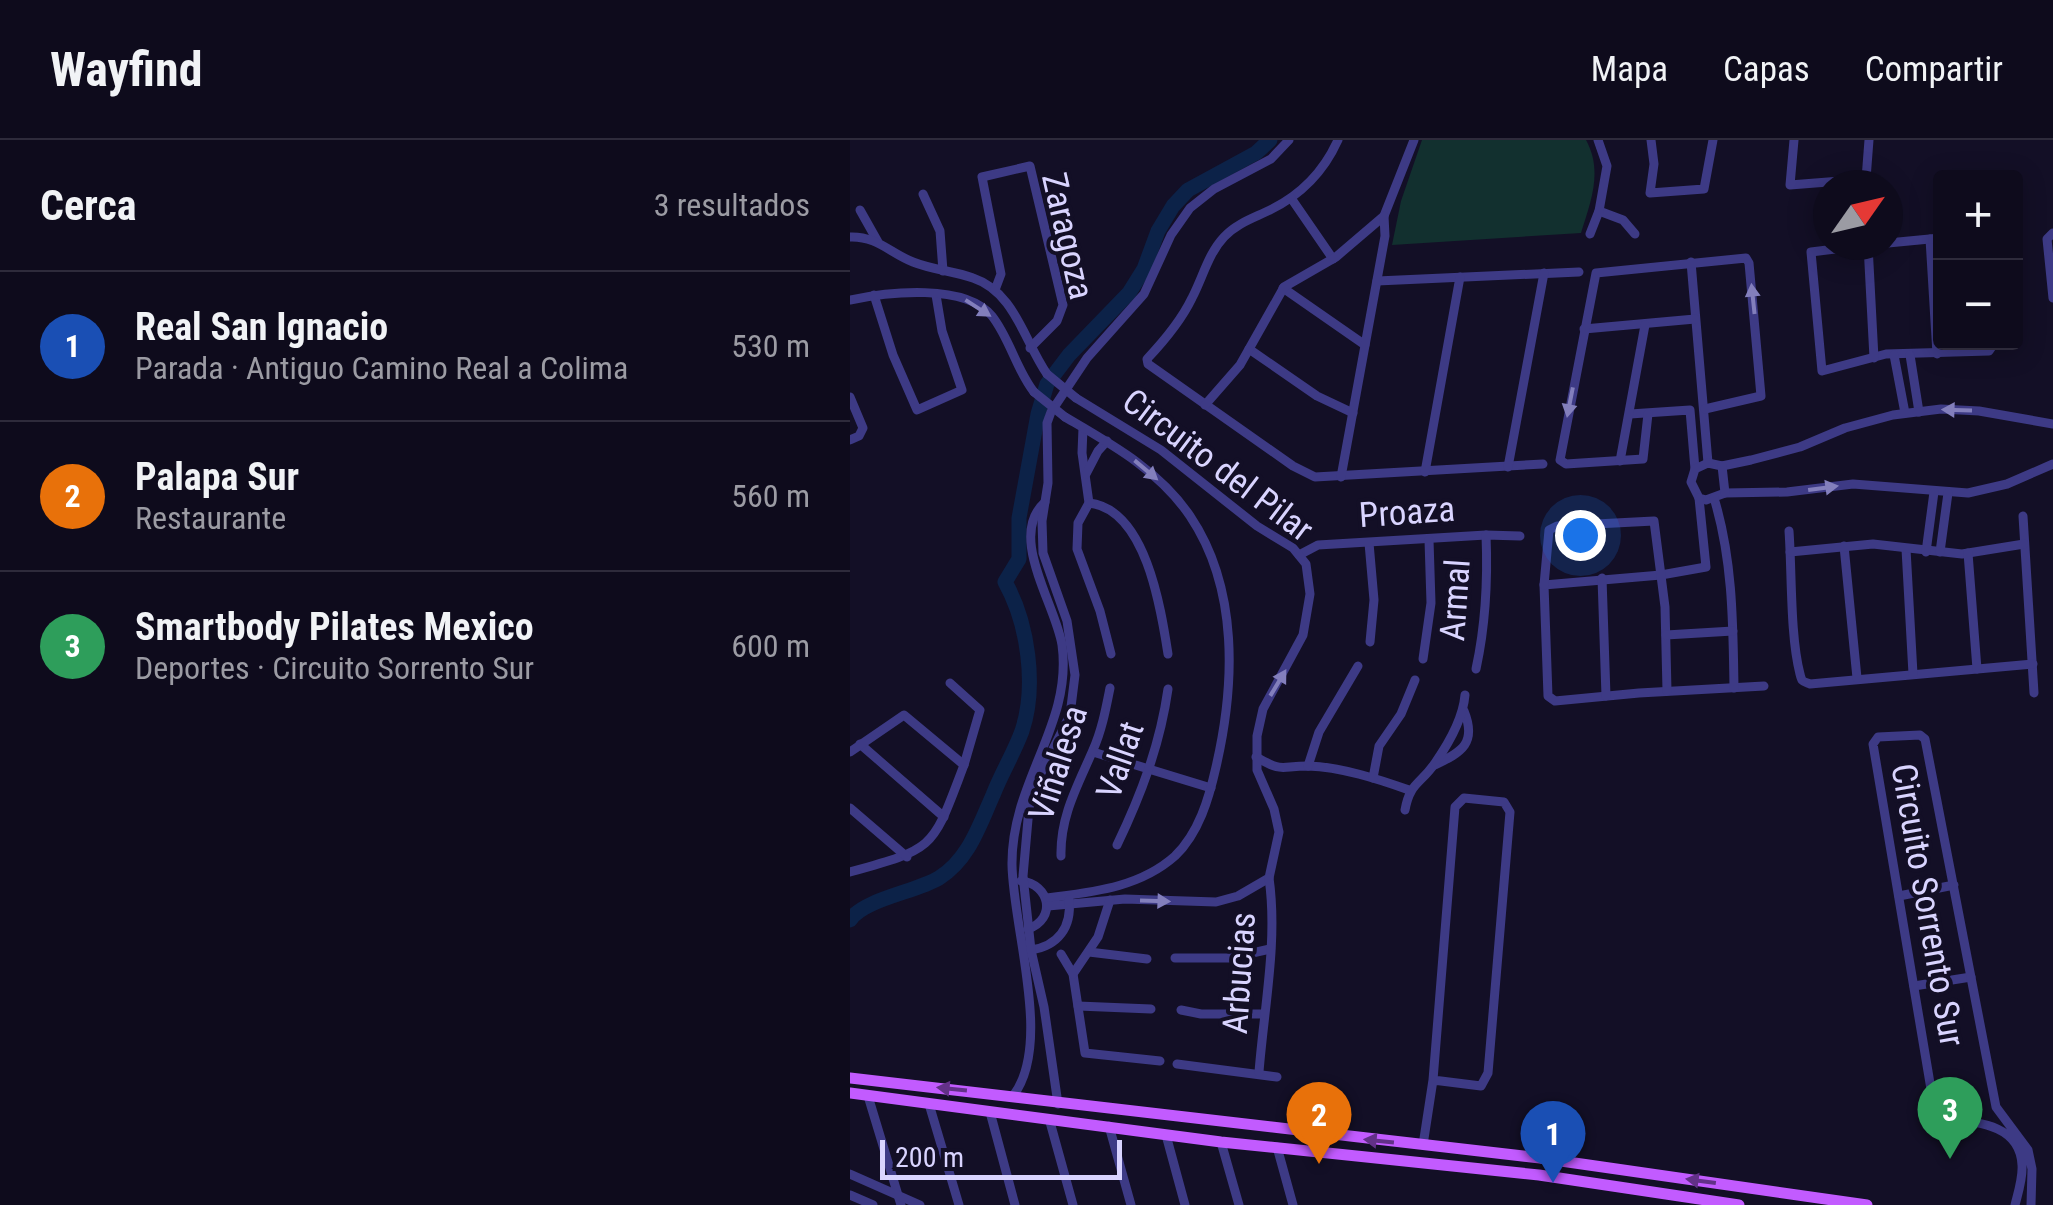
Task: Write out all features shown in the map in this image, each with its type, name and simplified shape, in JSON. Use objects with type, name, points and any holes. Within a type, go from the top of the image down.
[{"type":"main road","points":[[850,1076],[1423,1145],[1867,1205]]},
{"type":"main road","points":[[850,1093],[1050,1122],[1539,1175],[1739,1205]]},
{"type":"street","points":[[1014,1096],[1024,1079],[1033,1044],[1018,881],[1029,808],[1041,773],[1070,716],[1074,685],[1069,631],[1043,553],[1047,423],[1072,377],[1144,294],[1171,235],[1190,208],[1214,189],[1271,159],[1289,140]]},
{"type":"street","points":[[1338,140],[1313,179],[1291,198],[1244,222],[1222,240],[1181,318],[1146,359],[1148,364],[1302,472],[1321,479],[1543,464]]},
{"type":"street","points":[[1341,478],[1385,236],[1384,216],[1414,140]]},
{"type":"street","points":[[1590,234],[1599,211],[1606,166],[1598,140]]},
{"type":"street","points":[[1651,140],[1654,164],[1650,192],[1704,190],[1714,140]]},
{"type":"street","points":[[1794,140],[1790,185],[1866,179],[1869,140]]},
{"type":"street","name":"Zaragoza","points":[[995,290],[1001,274],[982,177],[1030,166],[1063,305],[1057,321],[1030,348]]},
{"type":"street","points":[[924,194],[940,230],[942,272]]},
{"type":"street","points":[[1291,198],[1333,259]]},
{"type":"street","points":[[860,210],[878,242]]},
{"type":"street","points":[[1599,211],[1623,220],[1636,234]]},
{"type":"street","points":[[1205,405],[1234,373],[1283,288],[1333,259],[1384,216]]},
{"type":"street","points":[[2053,233],[2047,239],[2053,298]]},
{"type":"street","points":[[850,238],[878,242],[913,262],[978,279],[995,290]]},
{"type":"street","points":[[1903,241],[1933,238]]},
{"type":"street","points":[[1813,253],[1810,257],[1822,372],[1894,355],[1991,350]]},
{"type":"street","points":[[1648,414],[1646,456],[1566,464],[1560,460],[1598,272],[1743,258],[1748,260],[1762,388],[1757,398],[1705,408]]},
{"type":"street","points":[[1869,260],[1874,358]]},
{"type":"street","points":[[1936,260],[1937,354]]},
{"type":"street","points":[[1691,262],[1708,463]]},
{"type":"street","points":[[1377,281],[1579,272]]},
{"type":"street","points":[[1508,467],[1544,273]]},
{"type":"street","points":[[1425,472],[1460,277]]},
{"type":"street","points":[[1283,288],[1365,345]]},
{"type":"street","name":"Circuito del Pilar","points":[[995,290],[1008,304],[1046,374],[1076,398],[1161,450],[1299,555],[1310,584],[1307,619],[1298,647],[1264,708],[1256,757],[1278,832],[1269,878],[1238,896],[1216,902],[1047,902]]},
{"type":"street","points":[[874,295],[913,406],[922,410],[962,390],[942,331],[936,295]]},
{"type":"street","name":"Circuito del Pilar","points":[[850,300],[874,295],[936,295],[971,300],[999,327],[1034,392],[1065,417],[1107,441],[1172,493],[1193,520],[1210,556],[1224,605],[1230,667],[1228,707],[1211,788],[1198,823],[1185,846],[1154,872],[1069,900]]},
{"type":"street","points":[[1584,329],[1695,319]]},
{"type":"street","points":[[1620,461],[1645,324]]},
{"type":"street","points":[[1249,349],[1317,396],[1353,413]]},
{"type":"street","points":[[1894,355],[1905,413]]},
{"type":"street","points":[[1910,355],[1919,412]]},
{"type":"street","points":[[1021,372],[1038,362]]},
{"type":"street","points":[[850,396],[862,433],[850,440]]},
{"type":"street","points":[[1544,585],[1706,567],[1699,498],[1692,482],[1695,469],[1690,410],[1630,414]]},
{"type":"street","points":[[1695,469],[1708,463],[1722,466],[1800,447],[1845,428],[1905,413],[1979,410],[2053,424]]},
{"type":"street","points":[[1083,428],[1082,454],[1089,503],[1078,523],[1077,550],[1111,654]]},
{"type":"street","points":[[1086,474],[1107,441]]},
{"type":"street","points":[[1699,498],[1853,484],[1968,493],[2007,484],[2053,464]]},
{"type":"street","points":[[1722,466],[1725,494]]},
{"type":"street","points":[[1926,552],[1934,492]]},
{"type":"street","points":[[1940,552],[1948,493]]},
{"type":"street","points":[[1714,498],[1727,561],[1734,688]]},
{"type":"street","points":[[1089,503],[1106,507],[1124,520],[1133,533],[1155,592],[1168,654]]},
{"type":"street","points":[[2023,516],[2034,694]]},
{"type":"street","points":[[1667,691],[1656,524],[1652,520],[1556,526],[1549,530],[1544,585],[1545,666],[1550,699],[1764,686]]},
{"type":"street","points":[[1788,531],[1800,677],[1810,684],[2034,664]]},
{"type":"street","name":"Armal","points":[[1476,669],[1488,590],[1486,535]]},
{"type":"street","name":"Proaza","points":[[1299,555],[1318,545],[1520,536]]},
{"type":"street","points":[[1423,659],[1432,603],[1430,540]]},
{"type":"street","points":[[1369,543],[1374,600],[1370,642]]},
{"type":"street","points":[[1790,552],[1873,544],[1968,553],[2024,544]]},
{"type":"street","points":[[1844,546],[1857,678]]},
{"type":"street","points":[[1906,549],[1913,674]]},
{"type":"street","points":[[1968,553],[1978,669]]},
{"type":"street","points":[[1602,578],[1606,696]]},
{"type":"street","points":[[1666,635],[1733,630]]},
{"type":"street","points":[[1308,766],[1319,732],[1358,666]]},
{"type":"street","points":[[1372,778],[1380,746],[1401,714],[1415,680]]},
{"type":"street","points":[[850,872],[907,857],[932,838],[944,817],[981,717],[980,710],[950,683]]},
{"type":"street","name":"Viñalesa","points":[[1060,856],[1060,836],[1074,789],[1093,752],[1110,688]]},
{"type":"street","name":"Vallat","points":[[1117,845],[1150,769],[1168,689]]},
{"type":"street","points":[[1406,810],[1409,790],[1434,766],[1464,747],[1470,730],[1464,711],[1465,694]]},
{"type":"street","points":[[1434,766],[1464,711]]},
{"type":"street","points":[[850,752],[904,715],[964,765]]},
{"type":"street","name":"Circuito Sorrento Sur","points":[[1954,886],[1923,736],[1878,737],[1873,744],[1937,1116],[1997,1126],[2027,1163]]},
{"type":"street","points":[[860,744],[944,817]]},
{"type":"street","points":[[1093,752],[1211,788]]},
{"type":"street","points":[[1256,757],[1280,770],[1308,766],[1372,778],[1409,790]]},
{"type":"street","points":[[1263,788],[1280,770]]},
{"type":"street","points":[[1423,1145],[1455,808],[1464,798],[1504,802],[1510,812],[1488,1073],[1480,1086],[1432,1080]]},
{"type":"street","points":[[850,808],[907,857]]},
{"type":"street","name":"Arbucias","points":[[1259,1072],[1270,948],[1269,878]]},
{"type":"street","points":[[1018,881],[1037,885],[1047,902],[1042,922],[1024,929]]},
{"type":"street","points":[[1899,896],[1954,886],[1996,1107],[2022,1138],[2032,1205]]},
{"type":"street","points":[[1073,974],[1089,952],[1114,888]]},
{"type":"street","points":[[1030,950],[1043,948],[1059,937],[1068,921],[1069,900]]},
{"type":"street","points":[[1024,929],[1041,994],[1058,1104]]},
{"type":"street","points":[[1175,958],[1230,958],[1270,948]]},
{"type":"street","points":[[1089,952],[1146,959]]},
{"type":"street","points":[[1062,954],[1073,974],[1085,1053],[1160,1061]]},
{"type":"street","points":[[1914,986],[1972,976]]},
{"type":"street","points":[[1027,997],[1041,994]]},
{"type":"street","points":[[1078,1006],[1150,1009]]},
{"type":"street","points":[[1181,1010],[1263,1014]]},
{"type":"street","points":[[1177,1064],[1277,1076]]},
{"type":"street","points":[[868,1096],[899,1200]]},
{"type":"street","points":[[929,1104],[959,1205]]},
{"type":"street","points":[[990,1112],[1015,1205]]},
{"type":"street","points":[[1050,1122],[1073,1205]]},
{"type":"street","points":[[1109,1126],[1131,1205]]},
{"type":"street","points":[[1166,1135],[1185,1205]]},
{"type":"street","points":[[1221,1142],[1239,1205]]},
{"type":"street","points":[[1277,1148],[1293,1205]]},
{"type":"street","points":[[2016,1205],[2027,1163]]},
{"type":"street","points":[[850,1174],[899,1200],[920,1205]]},
{"type":"street","points":[[850,1195],[873,1205]]},
{"type":"green space","points":[[1422,140],[1586,140],[1595,175],[1581,233],[1392,245],[1401,201]]},
{"type":"waterway","points":[[850,920],[878,901],[939,878],[958,861],[978,830],[1022,731],[1029,694],[1028,655],[1019,616],[1005,582],[1019,559],[1019,518],[1047,384],[1069,355],[1129,293],[1173,206],[1188,190],[1256,153],[1270,140]]},
{"type":"place","name":"Smartbody Pilates Mexico","points":[[1950,1159]]},
{"type":"place","name":"Palapa Sur","points":[[1319,1164]]},
{"type":"place","name":"Real San Ignacio","points":[[1553,1183]]}]
